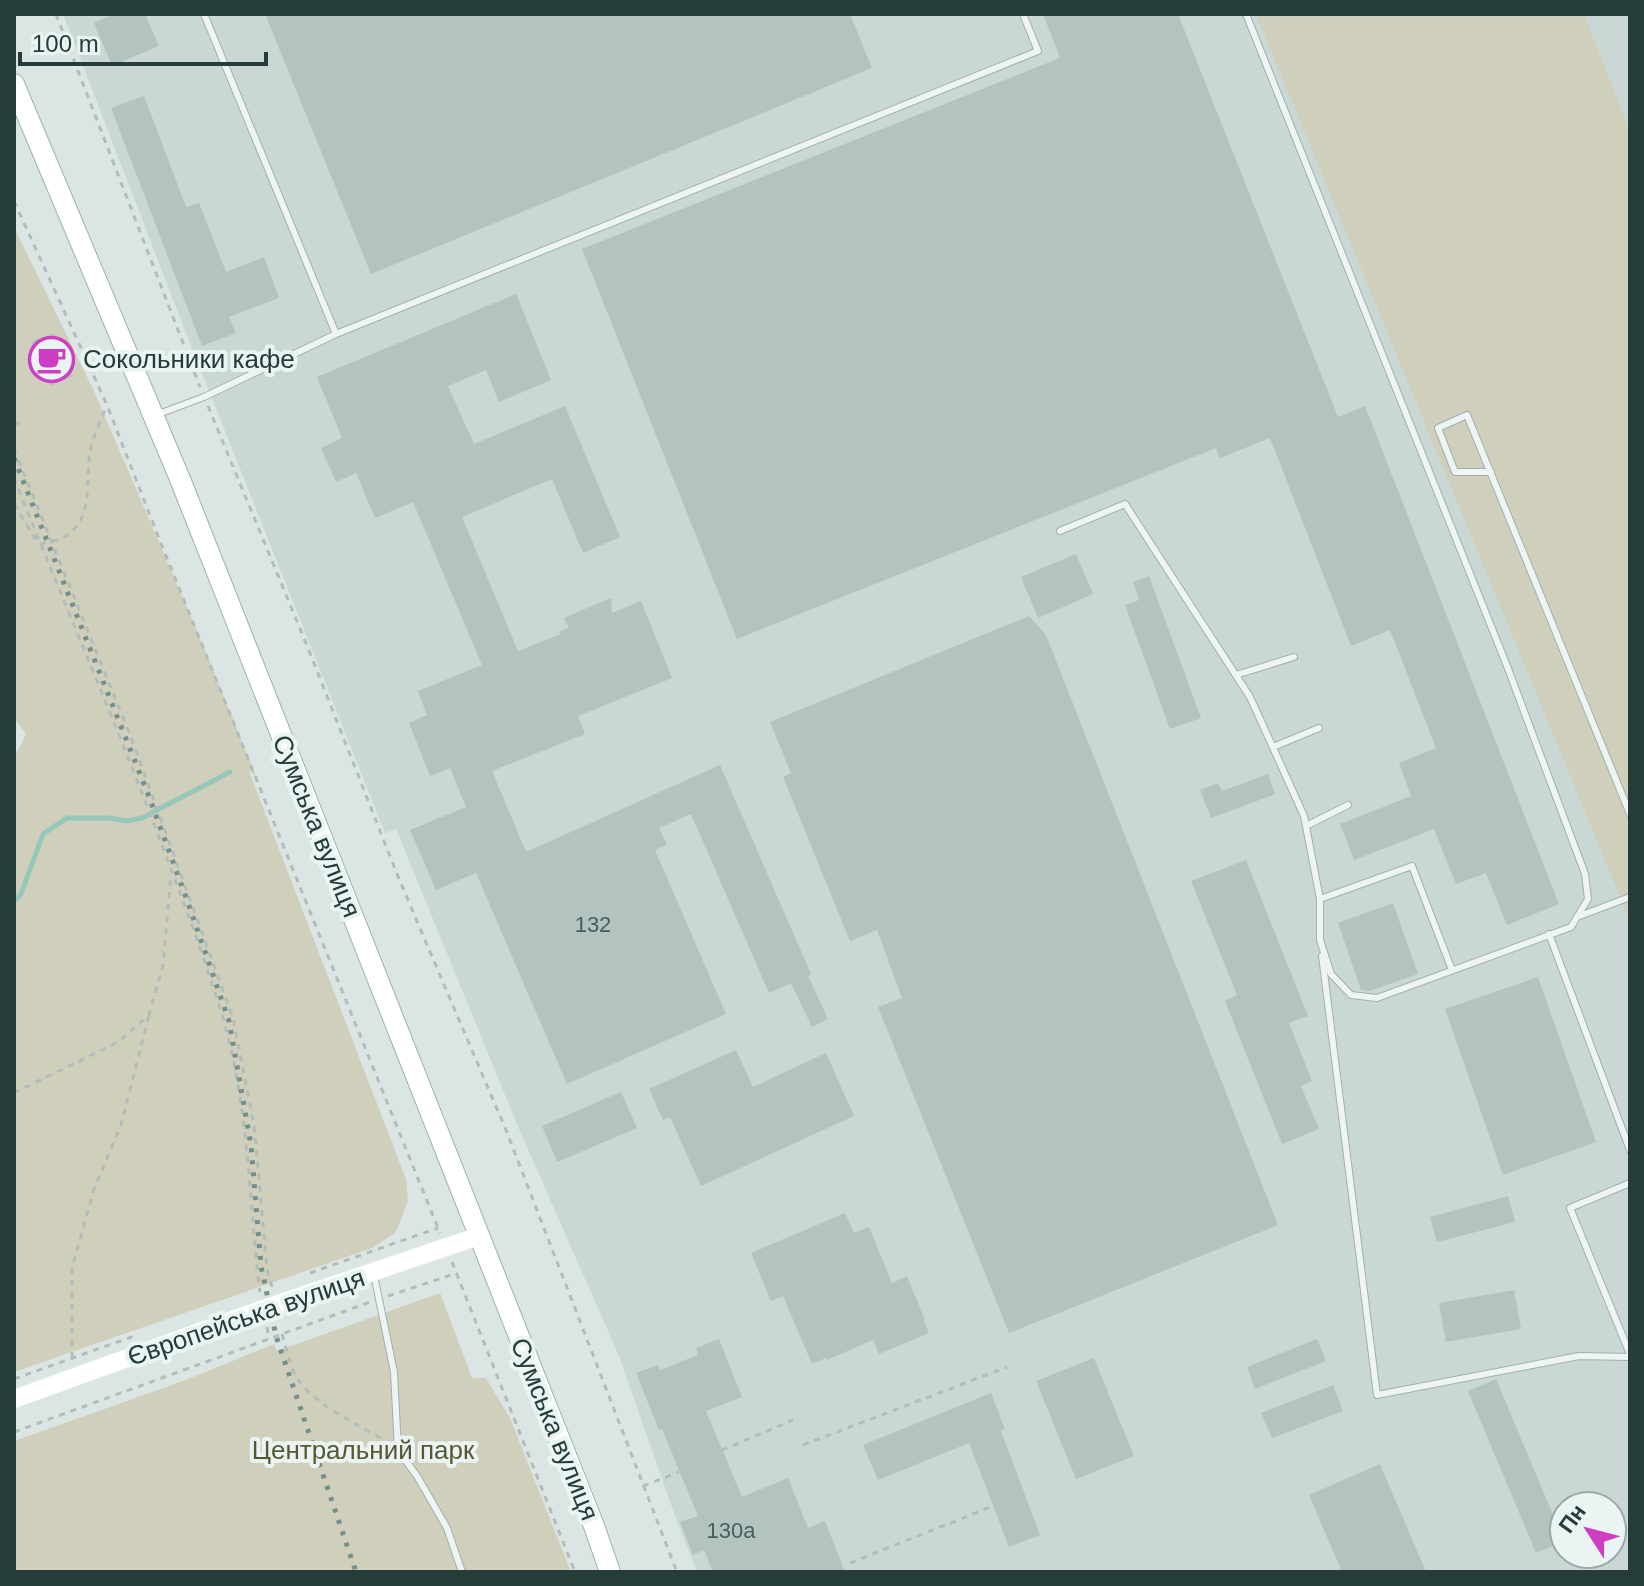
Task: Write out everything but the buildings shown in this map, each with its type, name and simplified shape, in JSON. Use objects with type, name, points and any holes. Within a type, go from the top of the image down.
[{"type":"main road","name":"Сумська вулиця","points":[[14,84],[154,415],[610,1572]]},
{"type":"main road","name":"Європейська вулиця","points":[[14,1399],[269,1307],[479,1236]]},
{"type":"lane","points":[[204,14],[336,334]]},
{"type":"lane","points":[[154,415],[204,397],[336,334],[1038,51],[1023,14]]},
{"type":"lane","points":[[1246,14],[1501,651],[1585,874],[1588,899],[1571,927],[1377,998],[1351,995],[1331,974],[1320,940]]},
{"type":"lane","points":[[1491,472],[1455,472],[1438,428],[1467,415],[1491,472],[1630,814]]},
{"type":"lane","points":[[1060,531],[1125,504],[1250,697],[1304,816],[1320,899],[1320,940],[1377,1395],[1579,1356],[1630,1356],[1570,1208],[1630,1183]]},
{"type":"lane","points":[[1236,675],[1294,657]]},
{"type":"lane","points":[[1273,747],[1319,728]]},
{"type":"lane","points":[[1306,826],[1348,805]]},
{"type":"lane","points":[[1320,899],[1412,866],[1452,970]]},
{"type":"lane","points":[[1577,918],[1630,897]]},
{"type":"lane","points":[[1549,934],[1630,1150]]},
{"type":"lane","points":[[374,1272],[394,1372],[398,1450],[447,1528],[462,1572]]},
{"type":"path","points":[[56,14],[204,397],[399,879],[506,1130],[677,1572]]},
{"type":"path","points":[[14,201],[107,405],[575,1572]]},
{"type":"path","points":[[40,544],[64,537],[75,528],[85,512],[90,453],[107,405]]},
{"type":"path","points":[[14,425],[22,421]]},
{"type":"path","points":[[14,449],[163,820],[233,1018],[254,1125],[267,1268],[272,1287]]},
{"type":"path","points":[[14,478],[155,825],[206,966],[228,1038],[246,1144],[259,1291]]},
{"type":"path","points":[[14,504],[40,544]]},
{"type":"path","points":[[72,1378],[72,1268],[94,1189],[121,1125],[163,965],[171,869]]},
{"type":"path","points":[[14,1093],[118,1042],[149,1015]]},
{"type":"path","points":[[14,1432],[457,1273]]},
{"type":"path","points":[[282,1334],[297,1379],[341,1416],[398,1450]]},
{"type":"path","points":[[803,1445],[1007,1367]]},
{"type":"path","points":[[722,1450],[793,1420]]},
{"type":"path","points":[[643,1486],[679,1472]]},
{"type":"path","points":[[850,1563],[993,1506]]},
{"type":"shaded area","points":[[63,14],[1630,14],[1630,1572],[697,1572],[619,1356],[519,1129],[396,829],[385,833]]},
{"type":"green space","points":[[1256,14],[1584,14],[1630,132],[1630,921]]},
{"type":"green space","points":[[14,227],[94,391],[201,640],[256,776],[249,771],[406,1179],[408,1200],[395,1233],[372,1248],[14,1372],[14,755],[26,734],[14,715]]},
{"type":"green space","name":"Центральний парк","points":[[440,1293],[472,1378],[486,1378],[510,1418],[571,1572],[14,1572],[14,1441],[186,1380],[274,1344],[277,1351]]},
{"type":"waterway","points":[[14,901],[21,894],[43,834],[67,818],[127,821],[142,818],[230,772]]},
{"type":"railway","points":[[14,458],[148,794],[229,1021],[251,1145],[261,1266],[276,1336],[356,1572]]},
{"type":"place","name":"Сокольники кафе","points":[[52,359]]}]
